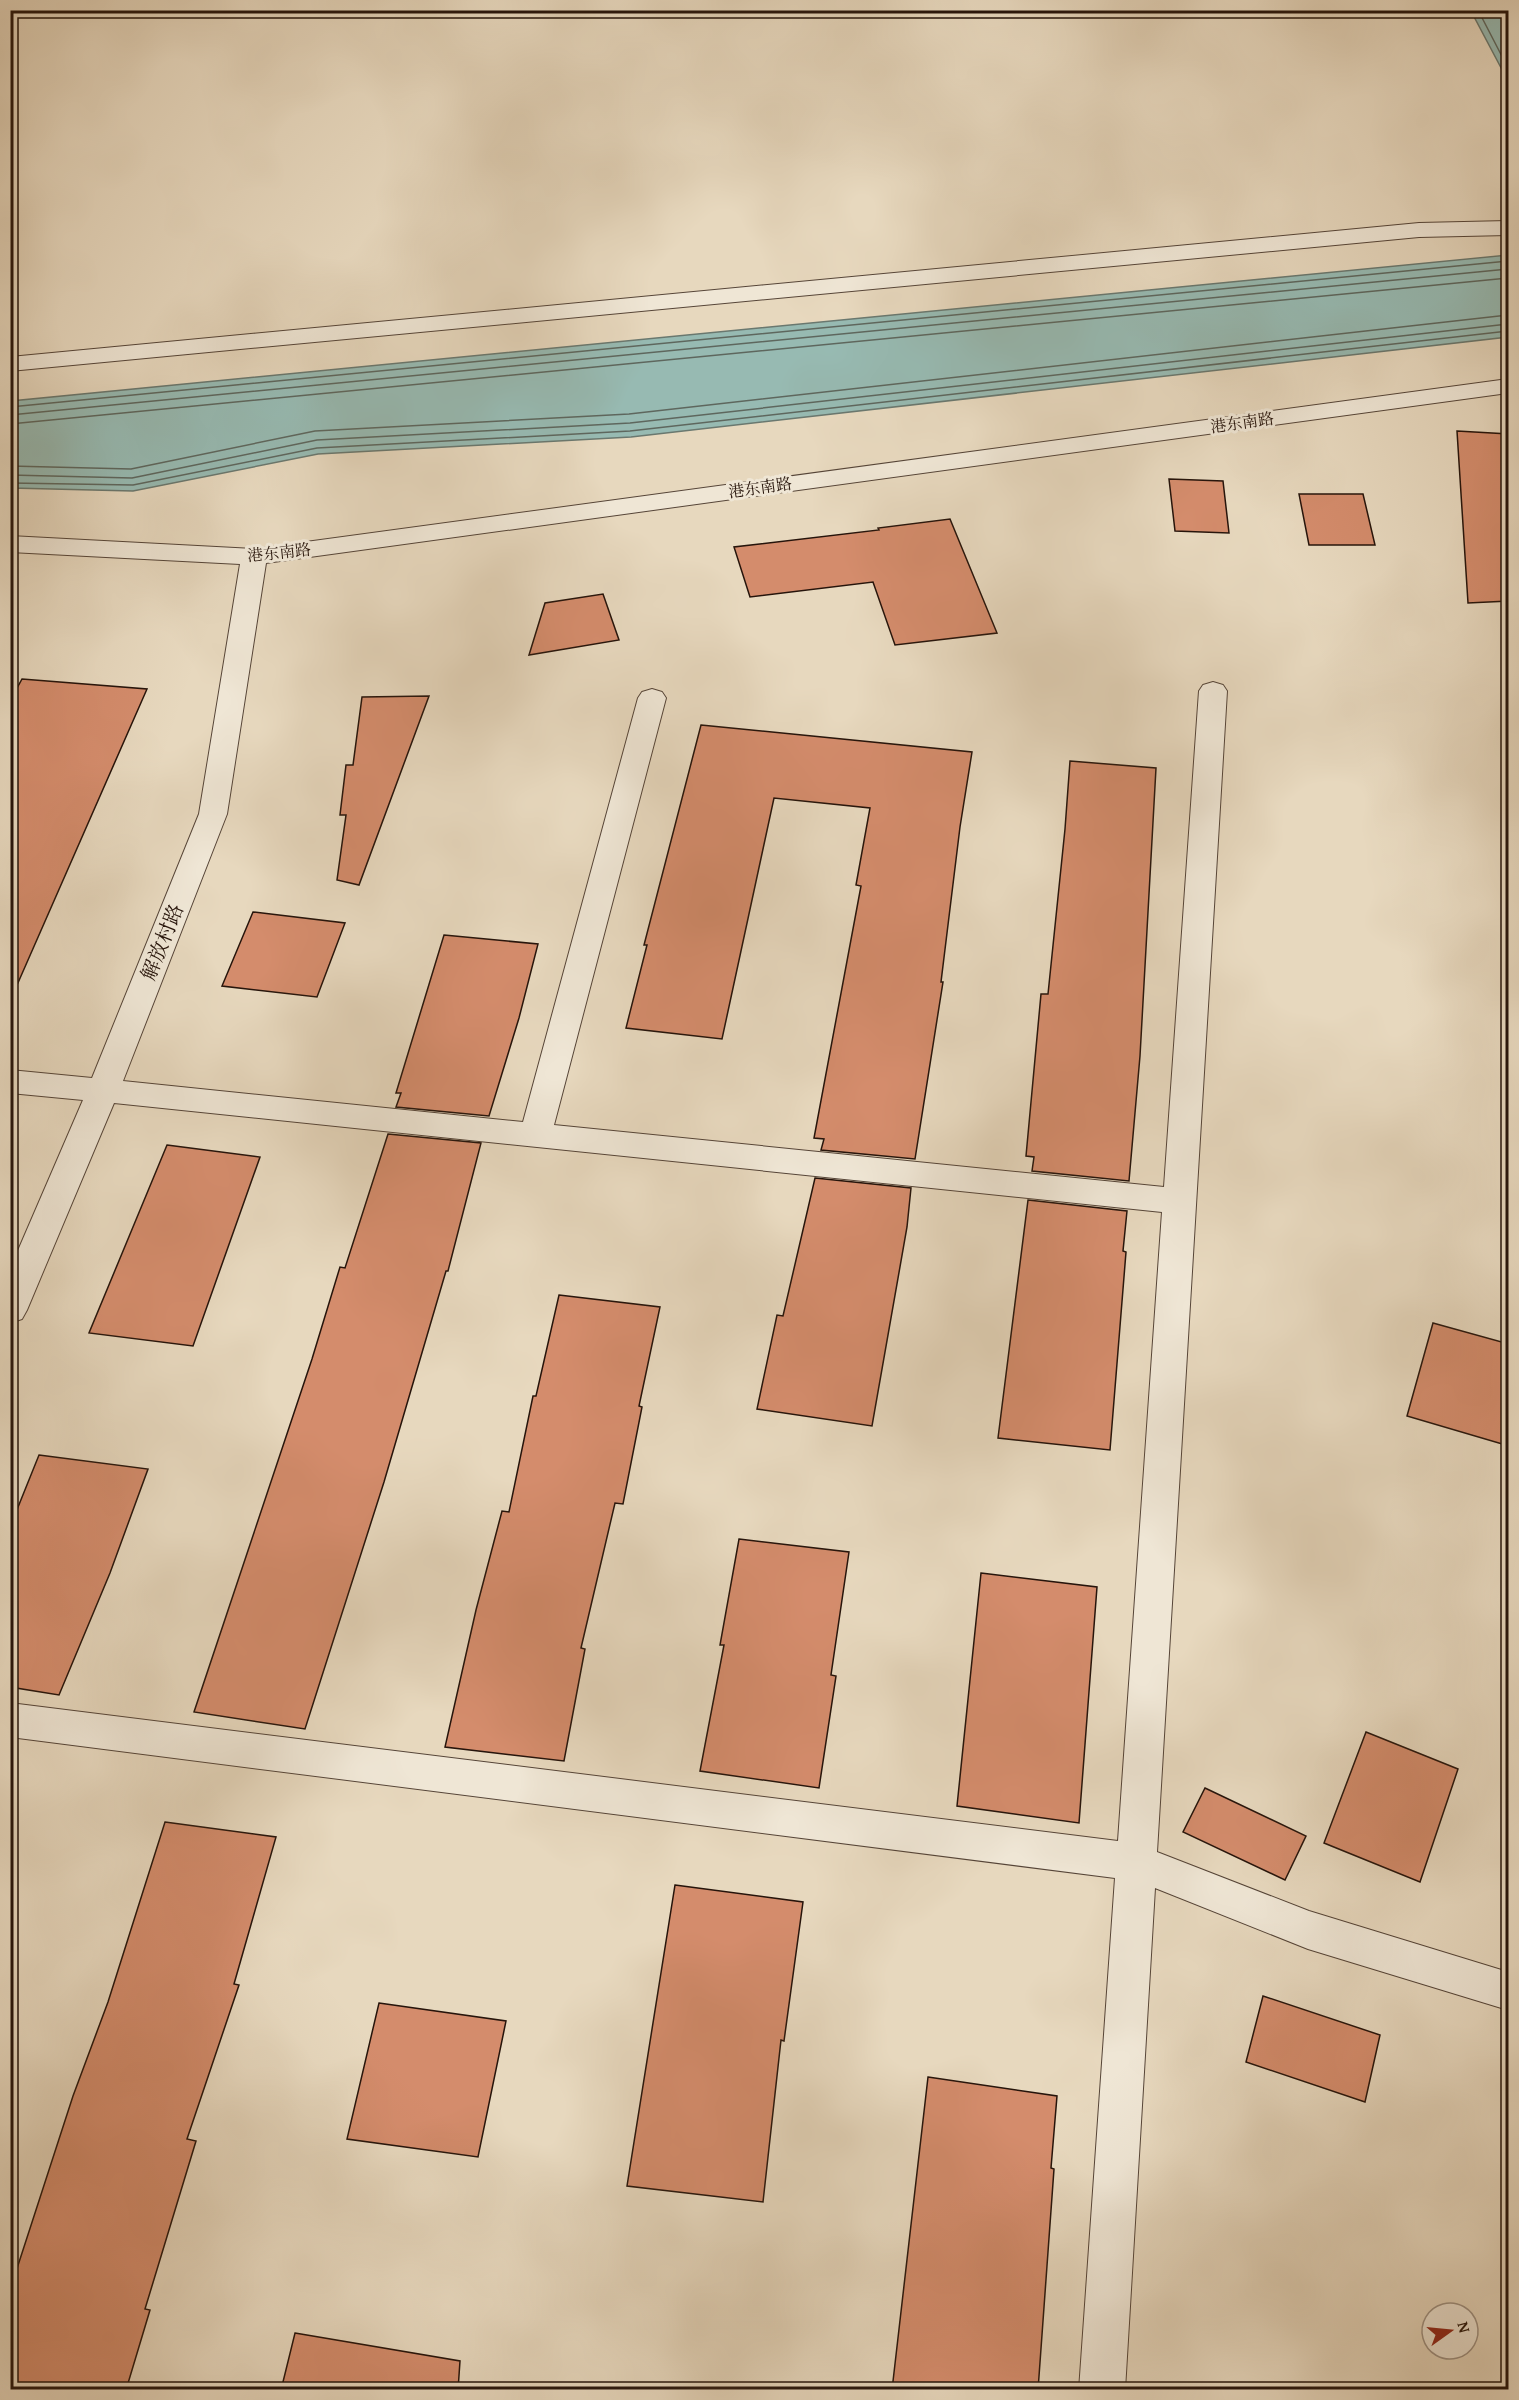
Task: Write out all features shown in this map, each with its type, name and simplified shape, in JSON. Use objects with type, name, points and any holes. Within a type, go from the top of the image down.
[{"type":"street","points":[[10,364],[1419,230],[1509,228]]},
{"type":"street","name":"港东南路","points":[[10,544],[254,557],[1509,386]]},
{"type":"street","name":"解放村路","points":[[10,1310],[103,1091],[213,814],[254,557]]},
{"type":"street","points":[[1102,2390],[1213,691]]},
{"type":"street","points":[[535,1136],[652,698]]},
{"type":"street","points":[[10,1081],[1179,1201]]},
{"type":"street","points":[[10,1720],[1136,1862],[1308,1930],[1509,1990]]},
{"type":"water","points":[[1471,11],[1508,11],[1508,81]]},
{"type":"water","points":[[1508,255],[1508,337],[631,437],[318,454],[133,491],[11,488],[11,401]]},
{"type":"building","points":[[1457,431],[1509,434],[1509,601],[1468,603]]},
{"type":"building","points":[[1169,479],[1223,481],[1229,533],[1175,531]]},
{"type":"building","points":[[1299,494],[1363,494],[1375,545],[1309,545]]},
{"type":"building","points":[[950,519],[997,633],[895,645],[873,582],[750,597],[734,547],[879,530],[878,528]]},
{"type":"building","points":[[603,594],[619,640],[529,655],[545,603]]},
{"type":"building","points":[[22,679],[147,689],[10,1001],[10,701]]},
{"type":"building","points":[[429,696],[359,885],[337,880],[346,815],[340,815],[346,765],[353,765],[362,697]]},
{"type":"building","points":[[701,725],[972,752],[960,827],[941,982],[943,982],[915,1159],[821,1150],[824,1139],[814,1138],[861,886],[856,885],[870,808],[774,798],[722,1039],[626,1028],[647,945],[644,945]]},
{"type":"building","points":[[1070,761],[1156,768],[1140,1056],[1129,1181],[1032,1171],[1034,1157],[1026,1156],[1041,994],[1048,994]]},
{"type":"building","points":[[253,912],[345,923],[317,997],[222,986]]},
{"type":"building","points":[[444,935],[538,944],[519,1018],[489,1116],[396,1107],[401,1093],[396,1093]]},
{"type":"building","points":[[388,1134],[481,1143],[448,1271],[446,1271],[384,1482],[305,1729],[194,1712],[312,1359],[340,1267],[345,1268]]},
{"type":"building","points":[[167,1145],[260,1157],[193,1346],[89,1333]]},
{"type":"building","points":[[815,1178],[911,1188],[907,1227],[872,1426],[757,1409],[777,1315],[783,1316]]},
{"type":"building","points":[[1028,1200],[1127,1211],[1123,1251],[1126,1252],[1110,1450],[998,1438]]},
{"type":"building","points":[[559,1295],[660,1307],[639,1406],[642,1407],[623,1504],[615,1503],[581,1648],[585,1649],[564,1761],[445,1747],[476,1610],[502,1511],[509,1512],[533,1396],[536,1396]]},
{"type":"building","points":[[1433,1323],[1509,1344],[1509,1446],[1407,1416]]},
{"type":"building","points":[[39,1455],[148,1469],[110,1573],[59,1695],[10,1687],[10,1527]]},
{"type":"building","points":[[739,1539],[849,1552],[831,1675],[836,1676],[819,1788],[700,1771],[724,1645],[720,1645]]},
{"type":"building","points":[[981,1573],[1097,1587],[1079,1823],[957,1806]]},
{"type":"building","points":[[1366,1732],[1458,1769],[1420,1882],[1324,1843]]},
{"type":"building","points":[[1205,1788],[1306,1836],[1285,1880],[1183,1832]]},
{"type":"building","points":[[165,1822],[276,1837],[234,1984],[239,1985],[187,2139],[196,2141],[145,2309],[150,2310],[126,2390],[10,2390],[10,2290],[73,2096],[108,2002]]},
{"type":"building","points":[[675,1885],[803,1902],[784,2041],[781,2040],[763,2202],[627,2186]]},
{"type":"building","points":[[1263,1996],[1380,2035],[1365,2102],[1246,2062]]},
{"type":"building","points":[[379,2003],[506,2021],[478,2157],[347,2139]]},
{"type":"building","points":[[928,2077],[1057,2096],[1038,2390],[892,2390]]},
{"type":"building","points":[[295,2333],[460,2361],[458,2390],[281,2390]]}]
